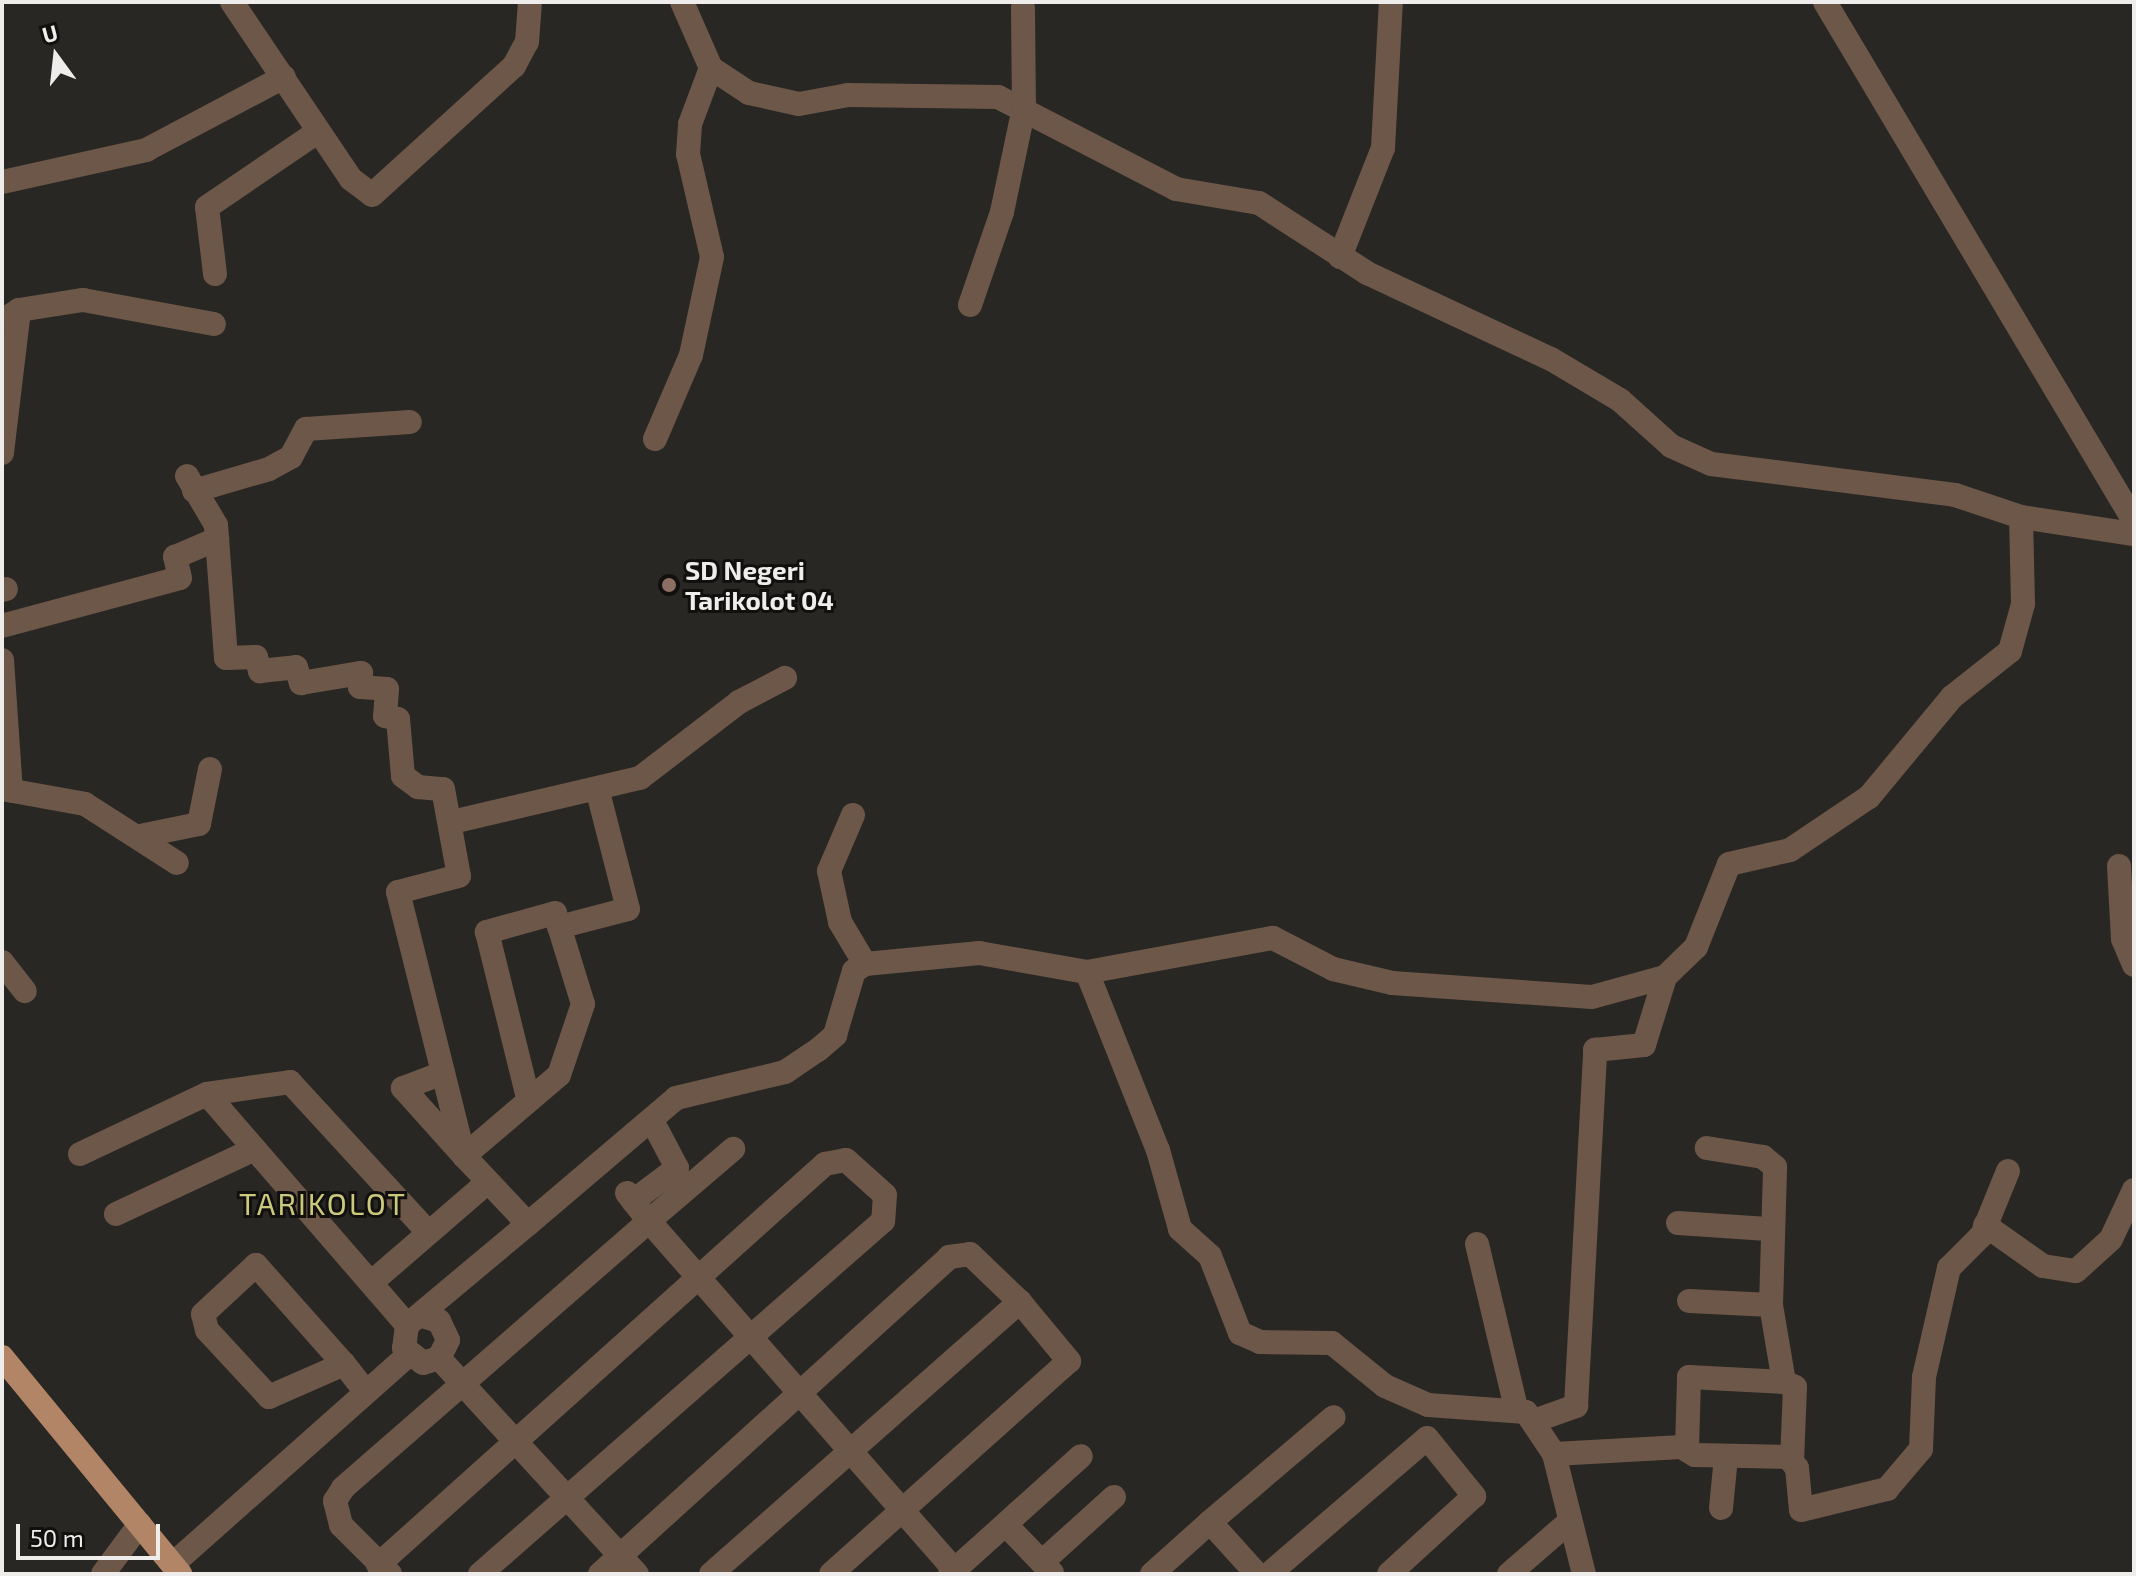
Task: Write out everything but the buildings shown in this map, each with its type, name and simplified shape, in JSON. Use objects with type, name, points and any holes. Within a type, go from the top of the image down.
[{"type":"main road","points":[[2,1357],[177,1569]]},
{"type":"street","points":[[232,2],[351,179],[372,195],[514,66],[527,42],[530,2]]},
{"type":"street","points":[[682,2],[711,68],[775,101],[970,95],[1024,108],[1176,189],[1259,203],[1340,257],[1551,359],[1700,460],[1955,495],[2021,517],[2134,534]]},
{"type":"street","points":[[1340,257],[1383,148],[1391,2]]},
{"type":"street","points":[[1825,2],[2134,521]]},
{"type":"street","points":[[970,305],[1002,212],[1024,108],[1023,7]]},
{"type":"street","points":[[655,439],[691,355],[712,257],[688,154],[690,124],[711,68]]},
{"type":"street","points":[[2,182],[146,150],[284,77]]},
{"type":"street","points":[[215,274],[207,207],[319,131]]},
{"type":"street","points":[[2,453],[10,316],[83,300],[214,324]]},
{"type":"street","points":[[410,422],[306,429],[291,457],[269,469],[190,484],[217,539],[226,658],[256,657],[260,671],[296,667],[301,683],[361,673],[360,687],[387,689],[385,716],[398,719],[399,768],[409,784],[443,789],[452,822],[459,876],[398,892],[464,1156]]},
{"type":"street","points":[[439,1358],[423,1363],[408,1355],[402,1340],[416,1321],[676,1098],[785,1072],[818,1050],[835,1035],[854,971],[865,964],[979,953],[1087,972],[1273,938],[1333,969],[1392,983],[1569,997],[1612,995],[1665,977],[1696,947],[1729,864],[1812,837],[1869,797],[1952,697],[2010,651],[2023,604],[2021,517]]},
{"type":"street","points":[[2,626],[180,578],[175,557],[217,539]]},
{"type":"street","points":[[2,660],[6,790],[85,804],[140,836],[177,863]]},
{"type":"street","points":[[452,822],[598,792],[661,765],[739,702],[785,678]]},
{"type":"street","points":[[140,836],[199,824],[210,769]]},
{"type":"street","points":[[559,927],[628,909],[598,792]]},
{"type":"street","points":[[853,815],[829,871],[840,922],[865,964]]},
{"type":"street","points":[[2119,866],[2123,939],[2134,965]]},
{"type":"street","points":[[464,1156],[528,1098],[559,1075],[583,1004],[555,913],[487,932],[528,1098]]},
{"type":"street","points":[[2,962],[25,991]]},
{"type":"street","points":[[1087,972],[1158,1150],[1180,1229],[1210,1256],[1240,1333],[1260,1342],[1332,1343],[1385,1386],[1428,1405],[1525,1414],[1576,1406],[1595,1050],[1644,1045],[1665,977]]},
{"type":"street","points":[[443,1073],[403,1088],[528,1224]]},
{"type":"street","points":[[80,1154],[207,1094],[300,1086],[428,1232]]},
{"type":"street","points":[[207,1094],[372,1282],[416,1321],[447,1333],[439,1358]]},
{"type":"street","points":[[657,1130],[677,1168],[630,1197],[803,1394],[954,1573],[1081,1456]]},
{"type":"street","points":[[1707,1148],[1763,1157],[1775,1167],[1768,1229],[1771,1305],[1784,1382]]},
{"type":"street","points":[[116,1214],[255,1149]]},
{"type":"street","points":[[480,1574],[883,1221],[885,1195],[846,1160],[825,1164],[516,1442],[384,1569],[341,1525],[335,1501],[462,1384],[733,1149]]},
{"type":"street","points":[[1687,1450],[1689,1377],[1784,1382],[1795,1387],[1792,1461],[1801,1510],[1887,1489],[1905,1472],[1924,1439],[1924,1377],[1949,1268],[1985,1225],[2008,1171]]},
{"type":"street","points":[[372,1282],[488,1182]]},
{"type":"street","points":[[1985,1225],[2043,1266],[2076,1271],[2111,1239],[2134,1190]]},
{"type":"street","points":[[1678,1223],[1768,1229]]},
{"type":"street","points":[[1477,1244],[1525,1414],[1554,1454],[1584,1574]]},
{"type":"street","points":[[600,1574],[629,1565],[803,1394],[959,1252],[1020,1302],[1069,1361],[831,1574]]},
{"type":"street","points":[[344,1364],[269,1397],[207,1330],[203,1314],[256,1265],[344,1364],[364,1390]]},
{"type":"street","points":[[1689,1301],[1771,1305]]},
{"type":"street","points":[[711,1574],[852,1454],[1020,1302]]},
{"type":"street","points":[[177,1569],[364,1390],[408,1355]]},
{"type":"street","points":[[439,1358],[629,1565]]},
{"type":"street","points":[[1152,1574],[1334,1417]]},
{"type":"street","points":[[1269,1574],[1427,1438],[1474,1496],[1389,1574]]},
{"type":"street","points":[[1554,1454],[1687,1450],[1726,1457],[1792,1461]]},
{"type":"street","points":[[1721,1508],[1726,1457]]},
{"type":"street","points":[[1007,1526],[1047,1568],[1114,1497]]},
{"type":"street","points":[[1210,1522],[1257,1574]]},
{"type":"street","points":[[1509,1574],[1569,1522]]},
{"type":"street","points":[[103,1574],[140,1524]]},
{"type":"place","name":"SD Negeri Tarikolot 04","points":[[669,585]]},
{"type":"district","name":"TARIKOLOT","points":[[323,1203]]}]
